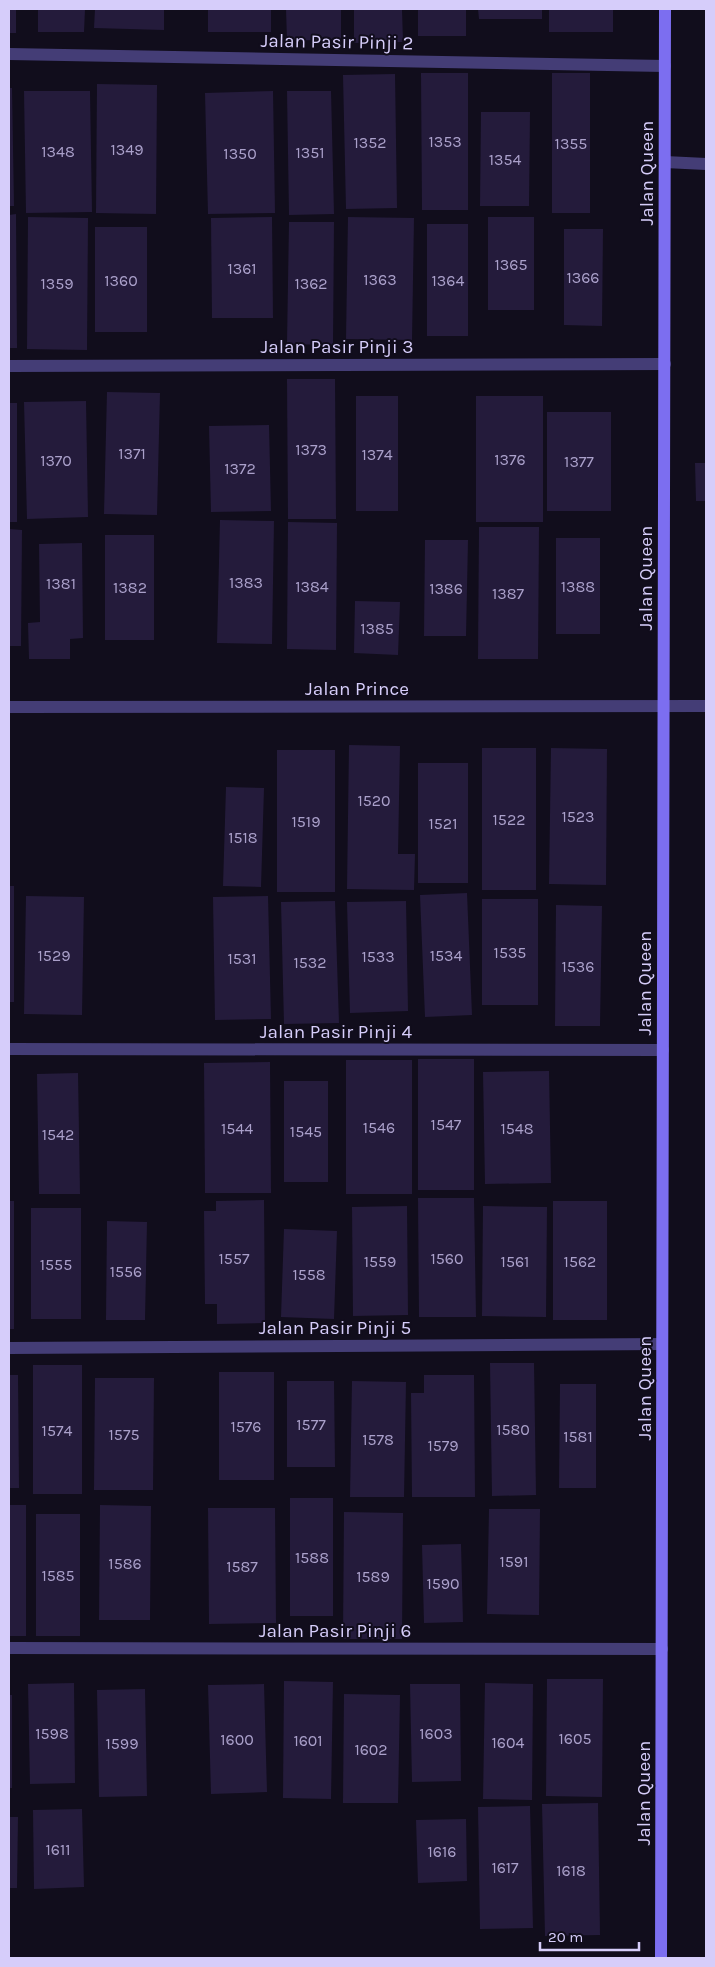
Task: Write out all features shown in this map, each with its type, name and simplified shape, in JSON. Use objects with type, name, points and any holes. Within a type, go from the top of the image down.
[{"type":"main road","name":"Jalan Queen","points":[[661,1958],[665,9]]},
{"type":"street","name":"Jalan Pasir Pinji 2","points":[[9,54],[665,66]]},
{"type":"street","points":[[665,162],[706,164]]},
{"type":"street","name":"Jalan Pasir Pinji 3","points":[[9,366],[665,364]]},
{"type":"street","name":"Jalan Prince","points":[[9,707],[706,706]]},
{"type":"street","name":"Jalan Pasir Pinji 4","points":[[9,1049],[663,1050]]},
{"type":"street","name":"Jalan Pasir Pinji 5","points":[[9,1348],[662,1344]]},
{"type":"street","name":"Jalan Pasir Pinji 6","points":[[9,1648],[662,1649]]},
{"type":"building","points":[[9,9],[16,9],[16,33],[9,33]]},
{"type":"building","points":[[38,9],[85,9],[84,32],[38,32]]},
{"type":"building","points":[[95,9],[164,9],[164,30],[94,28]]},
{"type":"building","points":[[208,9],[271,9],[271,32],[208,32]]},
{"type":"building","points":[[286,9],[341,9],[341,39],[287,41]]},
{"type":"building","points":[[354,9],[402,9],[403,42],[354,43]]},
{"type":"building","points":[[418,9],[466,9],[466,36],[418,36]]},
{"type":"building","points":[[478,9],[542,9],[542,19],[479,19]]},
{"type":"building","points":[[549,9],[613,9],[613,32],[549,32]]},
{"type":"building","points":[[421,73],[468,73],[468,210],[422,210]]},
{"type":"building","points":[[552,73],[590,73],[590,213],[552,213]]},
{"type":"building","points":[[395,74],[397,208],[346,209],[343,75]]},
{"type":"building","points":[[97,84],[157,85],[156,214],[96,213]]},
{"type":"building","points":[[9,88],[12,88],[14,206],[9,206]]},
{"type":"building","points":[[24,91],[90,91],[92,212],[26,213]]},
{"type":"building","points":[[273,91],[275,213],[208,214],[205,93]]},
{"type":"building","points":[[287,91],[331,91],[334,214],[289,215]]},
{"type":"building","points":[[481,112],[530,112],[529,206],[480,206]]},
{"type":"building","points":[[16,214],[17,348],[9,348],[9,215]]},
{"type":"building","points":[[28,217],[88,218],[87,350],[27,349]]},
{"type":"building","points":[[272,217],[273,318],[212,318],[211,218]]},
{"type":"building","points":[[348,217],[414,218],[412,340],[346,339]]},
{"type":"building","points":[[488,217],[534,217],[534,310],[488,310]]},
{"type":"building","points":[[289,222],[334,222],[333,345],[287,344]]},
{"type":"building","points":[[427,224],[468,224],[468,336],[427,336]]},
{"type":"building","points":[[95,227],[147,227],[147,332],[95,332]]},
{"type":"building","points":[[564,229],[603,229],[602,326],[564,325]]},
{"type":"building","points":[[287,379],[335,379],[336,519],[288,519]]},
{"type":"building","points":[[107,392],[160,393],[157,515],[104,514]]},
{"type":"building","points":[[356,396],[398,396],[398,511],[356,511]]},
{"type":"building","points":[[476,396],[543,396],[543,522],[476,522]]},
{"type":"building","points":[[86,401],[88,517],[27,519],[24,402]]},
{"type":"building","points":[[9,403],[17,403],[17,522],[9,522]]},
{"type":"building","points":[[547,412],[611,412],[611,511],[547,511]]},
{"type":"building","points":[[269,425],[271,511],[211,512],[209,426]]},
{"type":"building","points":[[695,463],[706,463],[706,501],[696,501]]},
{"type":"building","points":[[220,520],[274,521],[272,644],[217,643]]},
{"type":"building","points":[[288,522],[337,523],[336,650],[287,649]]},
{"type":"building","points":[[479,527],[539,527],[538,659],[478,659]]},
{"type":"building","points":[[9,529],[22,530],[21,646],[9,646]]},
{"type":"building","points":[[105,535],[154,535],[154,640],[105,640]]},
{"type":"building","points":[[556,538],[600,538],[600,634],[556,634]]},
{"type":"building","points":[[425,540],[468,540],[466,636],[424,636]]},
{"type":"building","points":[[82,543],[83,638],[70,639],[70,659],[29,659],[28,623],[40,622],[39,544]]},
{"type":"building","points":[[355,601],[400,602],[398,655],[354,653]]},
{"type":"building","points":[[349,745],[400,746],[398,854],[415,854],[414,890],[347,889]]},
{"type":"building","points":[[482,748],[536,748],[536,890],[482,890]]},
{"type":"building","points":[[551,748],[607,749],[606,885],[549,884]]},
{"type":"building","points":[[277,750],[335,750],[335,892],[277,892]]},
{"type":"building","points":[[418,763],[468,763],[468,883],[418,883]]},
{"type":"building","points":[[226,787],[264,788],[261,887],[223,886]]},
{"type":"building","points":[[9,886],[14,886],[14,1002],[9,1002]]},
{"type":"building","points":[[467,893],[472,1015],[425,1017],[420,895]]},
{"type":"building","points":[[26,896],[84,897],[82,1015],[24,1014]]},
{"type":"building","points":[[268,896],[271,1019],[215,1020],[213,897]]},
{"type":"building","points":[[482,899],[538,899],[538,1005],[482,1005]]},
{"type":"building","points":[[335,901],[339,1023],[284,1024],[281,902]]},
{"type":"building","points":[[406,901],[408,1011],[350,1013],[347,902]]},
{"type":"building","points":[[556,905],[602,906],[600,1026],[555,1026]]},
{"type":"building","points":[[418,1059],[474,1059],[474,1190],[418,1190]]},
{"type":"building","points":[[346,1060],[412,1060],[412,1194],[346,1194]]},
{"type":"building","points":[[270,1062],[271,1193],[205,1193],[204,1063]]},
{"type":"building","points":[[549,1071],[551,1183],[485,1184],[483,1072]]},
{"type":"building","points":[[78,1073],[80,1194],[39,1194],[37,1074]]},
{"type":"building","points":[[284,1081],[328,1081],[328,1182],[284,1182]]},
{"type":"building","points":[[418,1198],[474,1198],[476,1317],[419,1317]]},
{"type":"building","points":[[264,1200],[265,1323],[217,1324],[217,1304],[205,1304],[204,1211],[216,1211],[216,1201]]},
{"type":"building","points":[[9,1201],[14,1201],[14,1329],[9,1329]]},
{"type":"building","points":[[553,1201],[607,1201],[607,1320],[553,1320]]},
{"type":"building","points":[[407,1206],[408,1315],[353,1316],[352,1207]]},
{"type":"building","points":[[483,1206],[547,1207],[546,1317],[482,1316]]},
{"type":"building","points":[[31,1208],[81,1208],[81,1319],[31,1319]]},
{"type":"building","points":[[107,1221],[147,1222],[145,1320],[106,1320]]},
{"type":"building","points":[[284,1229],[337,1231],[334,1319],[281,1317]]},
{"type":"building","points":[[490,1363],[534,1363],[536,1495],[492,1496]]},
{"type":"building","points":[[33,1365],[82,1365],[82,1494],[33,1494]]},
{"type":"building","points":[[219,1372],[274,1372],[274,1480],[219,1480]]},
{"type":"building","points":[[9,1375],[18,1375],[19,1488],[9,1488]]},
{"type":"building","points":[[424,1375],[474,1375],[475,1497],[412,1497],[411,1393],[424,1393]]},
{"type":"building","points":[[95,1378],[154,1378],[153,1490],[94,1490]]},
{"type":"building","points":[[287,1381],[334,1381],[335,1467],[287,1467]]},
{"type":"building","points":[[352,1381],[406,1382],[404,1497],[350,1497]]},
{"type":"building","points":[[560,1384],[596,1384],[596,1488],[559,1488]]},
{"type":"building","points":[[290,1498],[333,1498],[333,1616],[290,1616]]},
{"type":"building","points":[[9,1505],[26,1505],[26,1636],[9,1636]]},
{"type":"building","points":[[100,1505],[151,1506],[150,1620],[99,1620]]},
{"type":"building","points":[[208,1508],[275,1508],[276,1623],[209,1624]]},
{"type":"building","points":[[489,1509],[540,1509],[539,1615],[487,1614]]},
{"type":"building","points":[[344,1512],[403,1513],[402,1639],[343,1639]]},
{"type":"building","points":[[36,1514],[80,1514],[80,1636],[36,1636]]},
{"type":"building","points":[[461,1544],[463,1622],[424,1623],[422,1545]]},
{"type":"building","points":[[547,1679],[603,1679],[602,1797],[546,1796]]},
{"type":"building","points":[[284,1681],[333,1682],[331,1799],[283,1798]]},
{"type":"building","points":[[74,1683],[75,1783],[30,1784],[28,1684]]},
{"type":"building","points":[[485,1683],[533,1684],[532,1800],[483,1799]]},
{"type":"building","points":[[264,1684],[267,1792],[211,1794],[208,1685]]},
{"type":"building","points":[[410,1684],[460,1684],[461,1781],[412,1782]]},
{"type":"building","points":[[145,1689],[147,1796],[99,1797],[97,1690]]},
{"type":"building","points":[[344,1694],[400,1695],[398,1803],[343,1803]]},
{"type":"building","points":[[9,1695],[12,1695],[12,1788],[9,1788]]},
{"type":"building","points":[[598,1803],[600,1935],[545,1936],[542,1804]]},
{"type":"building","points":[[530,1806],[533,1928],[480,1929],[478,1807]]},
{"type":"building","points":[[82,1809],[84,1887],[34,1889],[33,1810]]},
{"type":"building","points":[[9,1817],[18,1817],[17,1888],[9,1888]]},
{"type":"building","points":[[466,1819],[467,1881],[418,1883],[416,1820]]}]
